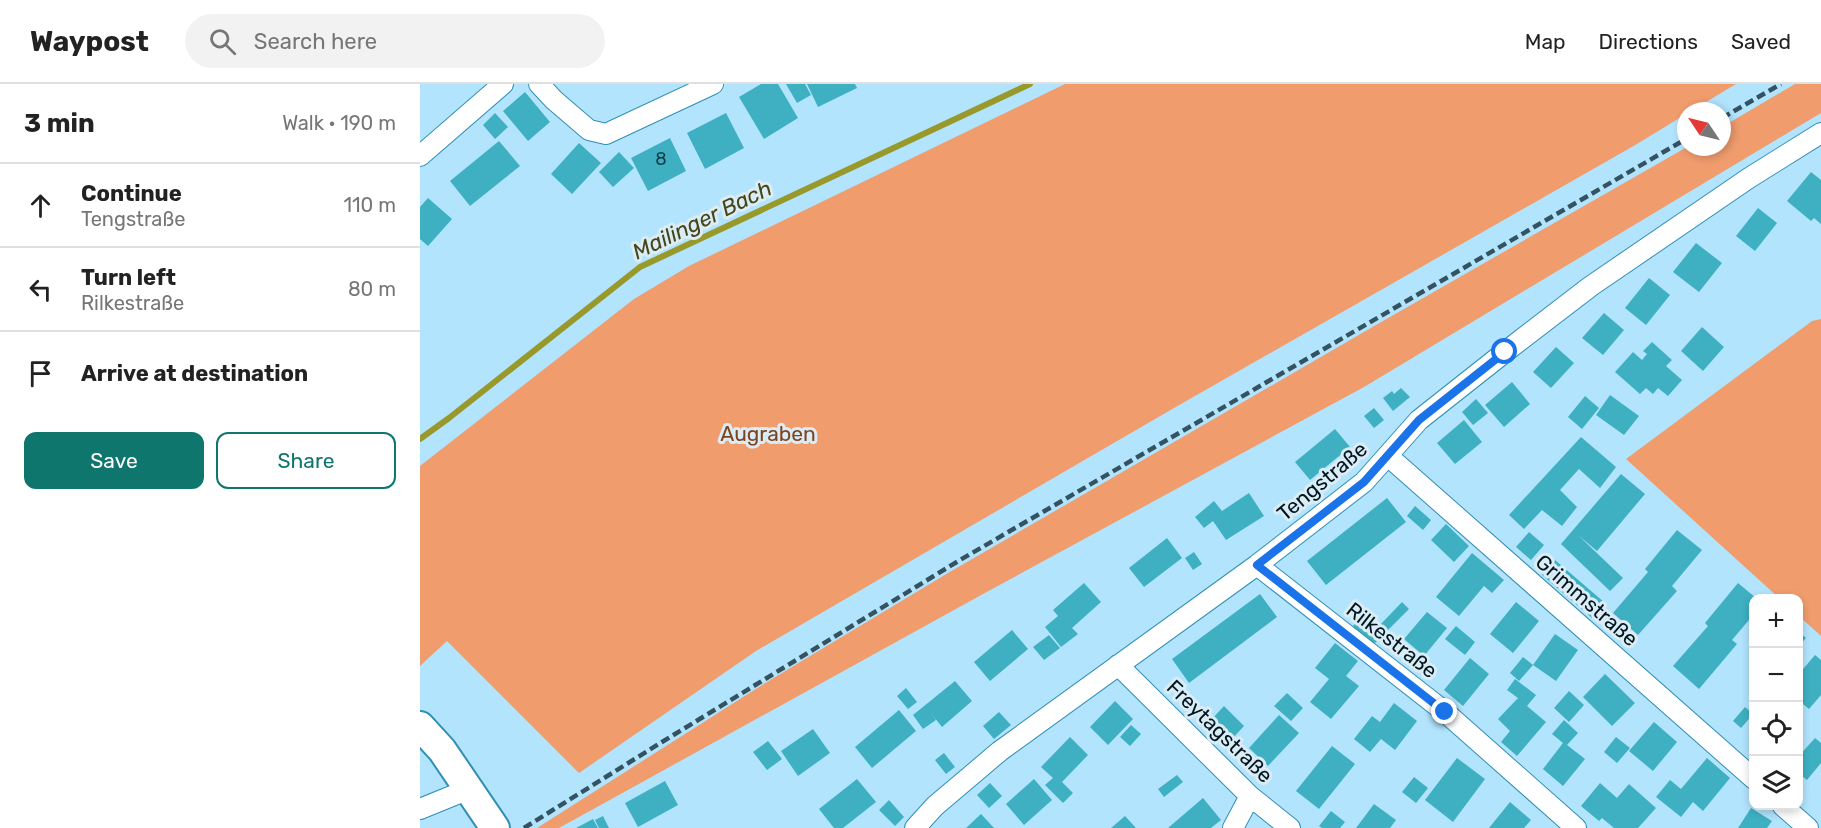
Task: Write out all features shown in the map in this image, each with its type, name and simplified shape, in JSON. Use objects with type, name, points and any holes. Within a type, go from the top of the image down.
[{"type":"street","points":[[420,156],[503,84]]},
{"type":"street","points":[[538,84],[589,130],[606,134],[713,84]]},
{"type":"street","name":"Tengstraße","points":[[915,828],[935,806],[1000,751],[1257,565],[1364,482],[1419,420],[1591,286],[1749,178],[1821,133]]},
{"type":"street","name":"Grimmstraße","points":[[1388,456],[1749,775]]},
{"type":"street","name":"Rilkestraße","points":[[1257,565],[1445,712],[1576,828]]},
{"type":"street","name":"Freytagstraße","points":[[1118,665],[1250,796],[1290,828]]},
{"type":"street","points":[[420,726],[442,750],[495,828]]},
{"type":"street","points":[[420,809],[469,789]]},
{"type":"street","points":[[1233,828],[1250,796]]},
{"type":"street","points":[[1788,810],[1808,828]]},
{"type":"green space","name":"Augraben","points":[[1065,84],[1736,84],[1706,102],[1677,102],[1677,120],[1637,144],[1174,408],[756,651],[579,773],[447,641],[420,666],[420,466],[634,299],[689,266]]},
{"type":"green space","points":[[1795,84],[1821,84],[1821,113],[1364,387],[559,828],[537,828],[762,685],[948,573],[1677,153],[1677,156],[1731,156],[1731,122]]},
{"type":"green space","points":[[1821,319],[1821,636],[1803,620],[1803,594],[1775,594],[1626,459],[1812,321]]},
{"type":"building","points":[[761,84],[778,84],[798,118],[764,139],[739,97]]},
{"type":"building","points":[[786,84],[805,84],[811,95],[797,103]]},
{"type":"building","points":[[807,84],[855,84],[857,88],[818,107]]},
{"type":"building","points":[[525,92],[550,122],[528,141],[503,111]]},
{"type":"building","points":[[495,113],[508,127],[495,139],[483,125]]},
{"type":"building","points":[[726,113],[744,148],[705,169],[687,133]]},
{"type":"building","points":[[670,138],[686,171],[648,191],[631,158]]},
{"type":"building","points":[[499,141],[520,166],[470,206],[450,181]]},
{"type":"building","points":[[579,143],[601,163],[572,194],[551,174]]},
{"type":"building","points":[[619,152],[634,168],[613,187],[599,172]]},
{"type":"building","points":[[1811,172],[1821,180],[1821,224],[1814,218],[1811,221],[1787,201]]},
{"type":"building","points":[[428,198],[452,219],[428,246],[420,239],[420,207]]},
{"type":"building","points":[[1758,208],[1777,223],[1755,251],[1736,236]]},
{"type":"building","points":[[1696,243],[1722,263],[1699,292],[1673,272]]},
{"type":"building","points":[[1649,278],[1670,295],[1646,325],[1625,308]]},
{"type":"building","points":[[1604,313],[1624,330],[1603,355],[1582,338]]},
{"type":"building","points":[[1702,327],[1724,347],[1703,371],[1681,351]]},
{"type":"building","points":[[1652,342],[1672,360],[1666,366],[1682,380],[1668,396],[1658,388],[1653,394],[1646,388],[1640,394],[1615,372],[1633,352],[1642,360],[1647,354],[1643,351]]},
{"type":"building","points":[[1556,347],[1574,363],[1551,388],[1533,372]]},
{"type":"building","points":[[1512,382],[1530,404],[1504,427],[1485,405]]},
{"type":"building","points":[[1401,388],[1410,397],[1393,411],[1383,398],[1392,391],[1394,394]]},
{"type":"building","points":[[1610,395],[1639,416],[1624,435],[1596,415]]},
{"type":"building","points":[[1585,396],[1599,408],[1582,429],[1568,417]]},
{"type":"building","points":[[1476,399],[1488,413],[1473,425],[1462,412]]},
{"type":"building","points":[[1374,408],[1384,420],[1374,428],[1364,416]]},
{"type":"building","points":[[1464,420],[1482,442],[1455,464],[1437,443]]},
{"type":"building","points":[[1335,429],[1350,447],[1310,480],[1295,462]]},
{"type":"building","points":[[1581,437],[1616,467],[1600,488],[1579,469],[1560,490],[1577,507],[1562,526],[1542,510],[1524,529],[1509,515]]},
{"type":"building","points":[[1621,474],[1645,494],[1597,551],[1578,535],[1623,578],[1610,591],[1561,544]]},
{"type":"building","points":[[1249,493],[1264,516],[1226,540],[1213,521],[1204,528],[1195,517],[1214,501],[1222,511]]},
{"type":"building","points":[[1387,498],[1406,522],[1326,585],[1307,561]]},
{"type":"building","points":[[1415,506],[1431,520],[1423,530],[1407,516]]},
{"type":"building","points":[[1446,524],[1469,546],[1454,562],[1431,540]]},
{"type":"building","points":[[1677,530],[1702,550],[1672,586],[1677,591],[1638,635],[1613,613],[1648,572],[1645,569]]},
{"type":"building","points":[[1529,532],[1544,545],[1531,560],[1516,547]]},
{"type":"building","points":[[1167,538],[1182,558],[1144,587],[1129,568]]},
{"type":"building","points":[[1194,552],[1202,564],[1193,570],[1185,558]]},
{"type":"building","points":[[1472,553],[1504,580],[1492,593],[1484,586],[1459,616],[1436,597]]},
{"type":"building","points":[[1555,560],[1605,603],[1592,618],[1542,575]]},
{"type":"building","points":[[1084,583],[1101,602],[1072,628],[1078,634],[1061,647],[1045,627],[1058,616],[1053,610]]},
{"type":"building","points":[[1738,583],[1751,594],[1749,594],[1749,620],[1732,640],[1737,644],[1699,689],[1673,666],[1708,626],[1705,623]]},
{"type":"building","points":[[1260,594],[1277,617],[1189,683],[1172,659]]},
{"type":"building","points":[[1402,602],[1409,609],[1373,645],[1353,626],[1366,612],[1380,625]]},
{"type":"building","points":[[1516,602],[1539,621],[1513,653],[1490,634]]},
{"type":"building","points":[[1427,612],[1447,628],[1424,656],[1404,639]]},
{"type":"building","points":[[1456,626],[1475,642],[1465,655],[1445,639]]},
{"type":"building","points":[[1012,630],[1028,649],[990,681],[974,662]]},
{"type":"building","points":[[1555,634],[1578,650],[1556,681],[1533,665]]},
{"type":"building","points":[[1049,635],[1060,648],[1044,660],[1033,647]]},
{"type":"building","points":[[1335,643],[1358,661],[1346,676],[1359,686],[1331,719],[1310,702],[1329,679],[1315,668]]},
{"type":"building","points":[[1815,655],[1821,660],[1821,695],[1809,709],[1803,704],[1803,669]]},
{"type":"building","points":[[1523,657],[1533,665],[1519,681],[1510,673]]},
{"type":"building","points":[[1470,658],[1489,674],[1463,706],[1444,690]]},
{"type":"building","points":[[1605,674],[1635,703],[1612,726],[1583,697]]},
{"type":"building","points":[[1515,679],[1536,695],[1527,706],[1546,722],[1517,756],[1501,742],[1510,731],[1498,719],[1518,698],[1507,690]]},
{"type":"building","points":[[955,681],[972,701],[942,727],[930,712],[936,720],[923,729],[913,715]]},
{"type":"building","points":[[906,688],[917,702],[908,709],[897,696]]},
{"type":"building","points":[[1569,691],[1584,705],[1569,722],[1554,708]]},
{"type":"building","points":[[1287,693],[1303,708],[1291,721],[1274,706]]},
{"type":"building","points":[[1115,701],[1133,719],[1108,745],[1090,727]]},
{"type":"building","points":[[1394,703],[1417,721],[1395,750],[1381,739],[1370,752],[1354,739],[1372,716],[1380,722]]},
{"type":"building","points":[[1224,706],[1244,726],[1231,740],[1211,720]]},
{"type":"building","points":[[1745,707],[1749,710],[1749,719],[1741,728],[1733,721]]},
{"type":"building","points":[[899,710],[916,731],[872,768],[855,747]]},
{"type":"building","points":[[999,712],[1011,725],[994,739],[983,726]]},
{"type":"building","points":[[1279,715],[1299,733],[1268,766],[1249,748]]},
{"type":"building","points":[[1564,720],[1578,733],[1567,745],[1585,759],[1563,786],[1543,769],[1563,743],[1552,734]]},
{"type":"building","points":[[1654,722],[1677,742],[1653,771],[1629,751]]},
{"type":"building","points":[[1131,725],[1141,734],[1130,746],[1120,737]]},
{"type":"building","points":[[813,729],[830,753],[798,776],[781,751]]},
{"type":"building","points":[[1070,737],[1088,755],[1062,782],[1073,793],[1063,803],[1045,785],[1053,778],[1041,767]]},
{"type":"building","points":[[1616,737],[1630,748],[1617,763],[1604,752]]},
{"type":"building","points":[[1815,738],[1821,743],[1821,763],[1807,780],[1803,777],[1803,751]]},
{"type":"building","points":[[768,741],[782,759],[767,770],[753,752]]},
{"type":"building","points":[[1332,746],[1355,764],[1319,809],[1296,791]]},
{"type":"building","points":[[944,753],[955,767],[946,774],[935,760]]},
{"type":"building","points":[[1457,758],[1485,779],[1453,822],[1425,800]]},
{"type":"building","points":[[1707,758],[1730,778],[1703,811],[1693,802],[1681,817],[1656,797],[1670,780],[1681,789]]},
{"type":"building","points":[[1177,775],[1183,782],[1164,797],[1158,789]]},
{"type":"building","points":[[1414,777],[1428,788],[1416,803],[1402,792]]},
{"type":"building","points":[[857,779],[876,802],[843,828],[834,828],[819,809]]},
{"type":"building","points":[[1034,779],[1052,800],[1024,825],[1006,804]]},
{"type":"building","points":[[665,781],[678,805],[638,827],[625,803]]},
{"type":"building","points":[[990,783],[1002,796],[989,808],[977,795]]},
{"type":"building","points":[[1600,783],[1617,798],[1629,784],[1656,808],[1638,828],[1614,828],[1602,818],[1599,821],[1581,806]]},
{"type":"building","points":[[1203,798],[1221,820],[1211,828],[1168,828]]},
{"type":"building","points":[[889,800],[904,817],[895,826],[879,810]]},
{"type":"building","points":[[1510,802],[1531,820],[1524,828],[1489,828]]},
{"type":"building","points":[[1374,804],[1396,820],[1390,828],[1356,828]]},
{"type":"building","points":[[1750,810],[1754,810],[1772,821],[1767,828],[1738,828]]},
{"type":"building","points":[[1331,811],[1345,822],[1340,828],[1322,828],[1319,826]]},
{"type":"building","points":[[981,814],[994,828],[966,828]]},
{"type":"building","points":[[603,816],[609,828],[599,828],[595,820]]},
{"type":"building","points":[[1125,816],[1136,828],[1111,828]]},
{"type":"building","points":[[593,819],[598,828],[576,828]]},
{"type":"waterway","name":"Mailinger Bach","points":[[420,439],[640,267],[1030,84]]},
{"type":"railway","points":[[1731,113],[1781,84]]},
{"type":"railway","points":[[524,828],[960,560],[1677,144]]},
{"type":"route","points":[[1445,712],[1257,565],[1364,482],[1419,420],[1505,352]]}]
